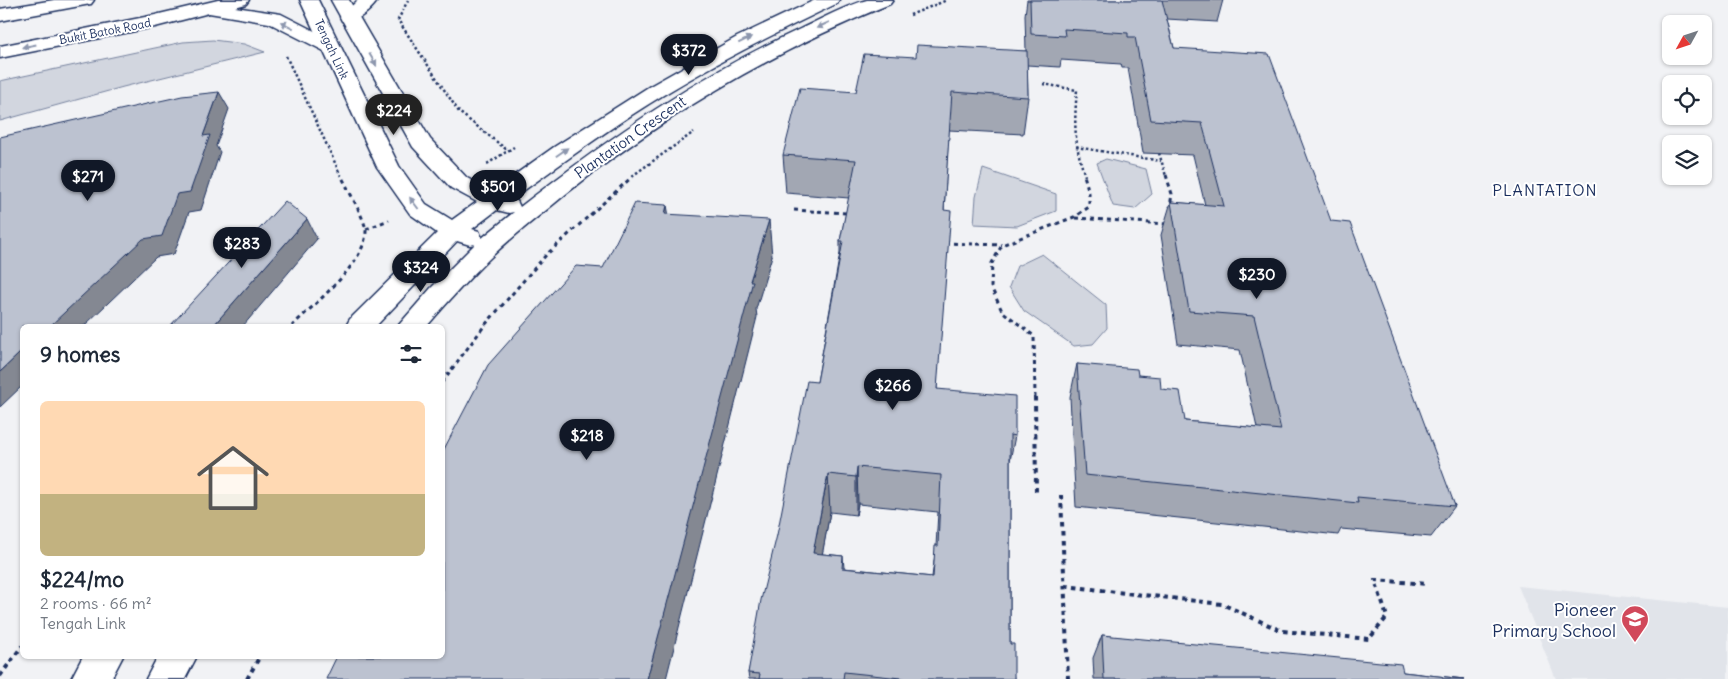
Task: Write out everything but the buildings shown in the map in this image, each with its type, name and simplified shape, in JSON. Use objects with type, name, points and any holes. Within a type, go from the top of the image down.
[{"type":"street","points":[[0,16],[86,0]]},
{"type":"street","name":"Bukit Batok Road","points":[[0,52],[155,21],[240,0]]},
{"type":"street","name":"Tengah Link","points":[[309,0],[388,167],[418,209],[452,232],[490,244]]},
{"type":"street","points":[[345,9],[369,0]]},
{"type":"street","name":"Plantation Crescent","points":[[362,324],[452,232],[562,152],[657,90],[744,41],[830,0]]},
{"type":"street","name":"Plantation Crescent","points":[[414,324],[490,244],[591,162],[682,101],[766,52],[849,13],[884,0]]},
{"type":"street","points":[[208,8],[274,18],[331,47]]},
{"type":"street","name":"Tengah Link","points":[[345,9],[421,142],[459,183],[494,202],[530,212]]},
{"type":"street","points":[[89,679],[103,659]]},
{"type":"street","points":[[164,679],[177,659]]},
{"type":"path","points":[[408,0],[398,20],[459,112],[507,150]]},
{"type":"path","points":[[904,17],[947,0]]},
{"type":"path","points":[[284,53],[366,229],[364,245],[348,269],[294,324]]},
{"type":"path","points":[[942,243],[1002,246],[1074,218],[1089,207],[1091,193],[1076,147],[1074,120],[1077,90],[1043,84]]},
{"type":"path","points":[[445,378],[484,326],[546,255],[632,176],[701,127]]},
{"type":"path","points":[[1076,147],[1161,161]]},
{"type":"path","points":[[1158,153],[1172,194],[1169,209]]},
{"type":"path","points":[[794,210],[852,214]]},
{"type":"path","points":[[1168,216],[1167,224],[1169,230]]},
{"type":"path","points":[[1074,218],[1167,224]]},
{"type":"path","points":[[1002,246],[992,263],[991,287],[1002,310],[1034,336],[1036,493]]},
{"type":"path","points":[[1061,496],[1068,679]]},
{"type":"path","points":[[1065,586],[1222,604],[1282,631],[1368,639],[1387,618],[1375,580],[1428,584]]},
{"type":"path","points":[[0,676],[20,649]]},
{"type":"path","points":[[246,679],[258,659]]},
{"type":"shaded area","points":[[213,40],[244,44],[265,52],[123,87],[0,121],[0,81],[183,42]]},
{"type":"shaded area","points":[[1106,159],[1146,169],[1152,194],[1135,209],[1113,206],[1097,163]]},
{"type":"shaded area","points":[[983,169],[1056,194],[1056,211],[1017,226],[974,224],[976,197]]},
{"type":"shaded area","points":[[1042,254],[1106,305],[1107,328],[1093,344],[1074,346],[1024,311],[1009,287],[1017,266]]},
{"type":"shaded area","name":"Pioneer Primary School","points":[[1518,586],[1728,607],[1728,679],[1556,679]]},
{"type":"place","name":"Pioneer Primary School","points":[[1635,643]]},
{"type":"district","name":"PLANTATION","points":[[1545,190]]}]
